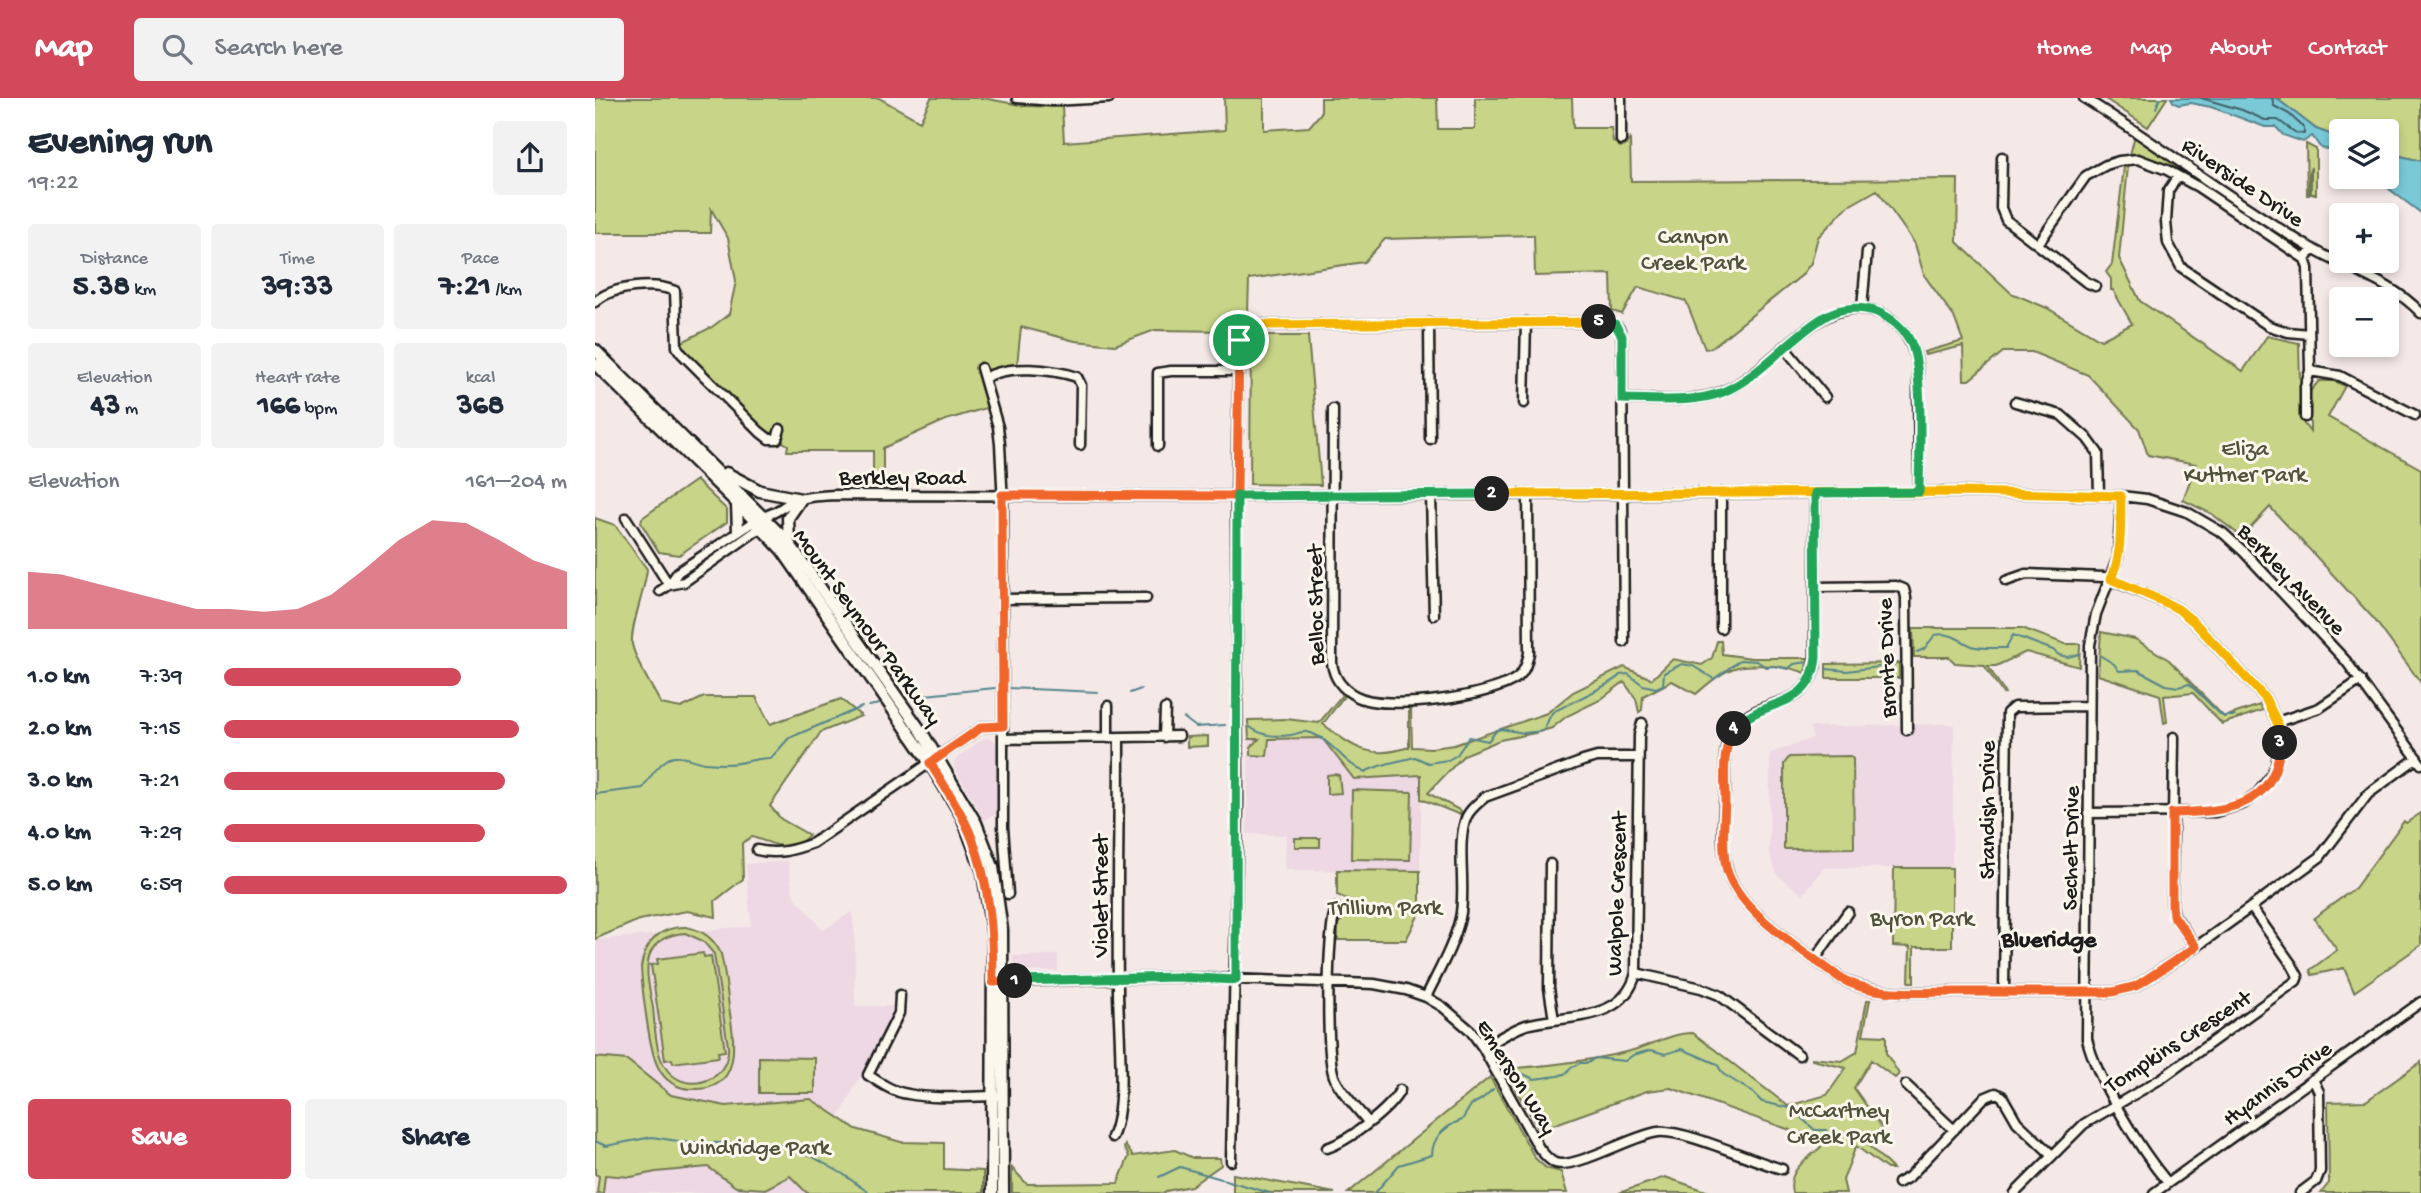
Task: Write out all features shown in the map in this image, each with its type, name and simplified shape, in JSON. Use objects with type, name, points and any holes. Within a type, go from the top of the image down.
[{"type":"main road","name":"Mount Seymour Parkway","points":[[595,350],[789,543],[976,823],[993,867],[1002,930],[998,982],[998,1096],[1003,1193]]},
{"type":"main road","name":"Mount Seymour Parkway","points":[[595,364],[737,505],[764,521],[934,761]]},
{"type":"main road","points":[[709,462],[753,489],[801,499],[788,518],[789,543]]},
{"type":"main road","points":[[737,505],[738,531]]},
{"type":"main road","name":"Mount Seymour Parkway","points":[[992,1193],[998,1096]]},
{"type":"street","points":[[1017,98],[1052,101],[1109,98]]},
{"type":"street","points":[[1621,98],[1621,140]]},
{"type":"street","name":"Riverside Drive","points":[[2084,98],[2313,249],[2399,294],[2421,313]]},
{"type":"street","points":[[2002,157],[2002,214],[2006,220],[2086,282],[2095,286]]},
{"type":"street","name":"Riverside Drive","points":[[2038,244],[2078,185],[2094,171],[2119,161],[2138,159],[2198,187],[2305,260]]},
{"type":"street","points":[[2178,176],[2168,191],[2165,222],[2168,243],[2181,267],[2269,326],[2288,332],[2309,334]]},
{"type":"street","points":[[2198,187],[2204,177]]},
{"type":"street","points":[[2305,417],[2305,387],[2310,371],[2308,268],[2305,260],[2313,249]]},
{"type":"street","points":[[1862,308],[1867,251]]},
{"type":"street","points":[[595,302],[606,294],[631,288],[668,288],[675,291],[676,339],[681,353],[769,439],[777,439],[781,429]]},
{"type":"street","points":[[1622,399],[1693,398],[1721,393],[1738,384],[1825,316],[1862,308],[1879,313],[1904,331],[1913,348],[1918,373],[1919,492]]},
{"type":"street","points":[[1524,403],[1526,322]]},
{"type":"street","points":[[1231,1161],[1236,980],[1239,340],[1242,328],[1251,325],[1610,322],[1620,329],[1624,642]]},
{"type":"street","points":[[1429,323],[1430,439]]},
{"type":"street","points":[[1785,348],[1825,397]]},
{"type":"street","points":[[981,368],[998,427],[1002,495],[1004,851],[1008,894]]},
{"type":"street","points":[[985,378],[1003,370],[1016,369],[1077,377],[1081,385],[1080,445]]},
{"type":"street","points":[[1158,446],[1158,373],[1239,371]]},
{"type":"street","points":[[2310,371],[2340,376],[2415,415]]},
{"type":"street","points":[[2015,402],[2061,415],[2087,438],[2098,453],[2099,495]]},
{"type":"street","name":"Belloc Street","points":[[1333,409],[1332,663],[1335,678],[1341,685],[1365,700],[1436,701],[1460,698],[1511,681],[1525,668],[1529,653],[1528,494]]},
{"type":"street","name":"Berkley Road","points":[[669,585],[684,582],[764,521],[801,499],[834,495],[1237,496],[1919,492]]},
{"type":"street","name":"Berkley Avenue","points":[[1919,492],[2121,496],[2172,505],[2203,520],[2244,552],[2329,642],[2361,680],[2419,761]]},
{"type":"street","points":[[1721,493],[1721,628]]},
{"type":"street","points":[[1815,493],[1816,657],[1812,678],[1801,693],[1755,711],[1734,729],[1725,751],[1724,831],[1727,869],[1737,892],[1753,911],[1853,986],[1870,990],[2004,992],[2113,992],[2136,986],[2196,947],[2321,857],[2368,794],[2419,761]]},
{"type":"street","points":[[1431,495],[1434,615]]},
{"type":"street","name":"Sechelt Drive","points":[[2121,496],[2120,546],[2115,569],[2092,629],[2087,1039],[2091,1054],[2116,1103],[2145,1152],[2168,1183]]},
{"type":"street","points":[[626,518],[669,585]]},
{"type":"street","name":"Berkley Road","points":[[660,591],[669,585],[678,572],[738,531],[764,521]]},
{"type":"street","points":[[2006,580],[2026,574],[2092,576],[2111,579],[2162,601],[2186,615],[2265,698],[2277,722],[2279,754],[2271,776],[2258,793],[2243,804],[2226,810],[2088,813]]},
{"type":"street","name":"Bronte Drive","points":[[1815,587],[1896,586],[1904,589],[1907,730]]},
{"type":"street","points":[[1003,599],[1146,598]]},
{"type":"street","points":[[2277,722],[2319,708],[2361,680]]},
{"type":"street","points":[[1108,706],[1108,738]]},
{"type":"street","name":"Standish Drive","points":[[2004,992],[2007,713],[2014,707],[2089,706]]},
{"type":"street","points":[[1164,737],[1165,709]]},
{"type":"street","name":"Walpole Crescent","points":[[1483,1048],[1518,1028],[1592,1014],[1609,1008],[1629,991],[1636,973],[1639,734],[1642,723]]},
{"type":"street","points":[[757,849],[767,852],[792,851],[813,843],[982,727],[1003,726]]},
{"type":"street","points":[[1003,739],[1179,736]]},
{"type":"street","points":[[2173,737],[2173,915],[2196,947]]},
{"type":"street","name":"Violet Street","points":[[1112,1137],[1118,1126],[1120,1095],[1119,738]]},
{"type":"street","points":[[1426,997],[1457,930],[1461,914],[1463,835],[1467,816],[1473,807],[1485,797],[1583,761],[1597,757],[1639,757]]},
{"type":"street","points":[[1550,864],[1549,988],[1554,1020]]},
{"type":"street","name":"Tompkins Crescent","points":[[2015,1193],[2084,1124],[2162,1078],[2296,981],[2296,970],[2251,907]]},
{"type":"street","points":[[1336,908],[1331,929],[1331,1065],[1335,1079],[1368,1122]]},
{"type":"street","points":[[1815,959],[1848,912]]},
{"type":"street","points":[[1636,973],[1701,988],[1719,995],[1799,1055]]},
{"type":"street","name":"Emerson Way","points":[[998,982],[1177,977],[1392,986],[1426,997],[1456,1017],[1483,1048],[1539,1148],[1552,1162],[1573,1162],[1647,1135],[1668,1132],[1782,1169]]},
{"type":"street","points":[[900,995],[899,1013],[868,1075],[887,1087],[906,1094],[998,1096]]},
{"type":"street","name":"Hyannis Drive","points":[[2154,1193],[2421,1002]]},
{"type":"street","points":[[2300,1193],[2316,1181],[2320,1171],[2319,1093],[2313,1079]]},
{"type":"street","points":[[1906,1085],[1954,1130]]},
{"type":"street","points":[[1327,1148],[1346,1140],[1395,1099],[1400,1090]]},
{"type":"street","points":[[1898,1183],[1909,1177],[1984,1098],[1996,1093],[2002,1096],[2017,1122],[2052,1155]]},
{"type":"shaded area","points":[[1954,725],[1952,868],[1824,868],[1803,895],[1777,875],[1769,852],[1770,753],[1813,738],[1809,727]]},
{"type":"shaded area","points":[[1322,738],[1354,779],[1422,775],[1420,871],[1285,870],[1286,835],[1247,834],[1249,739]]},
{"type":"shaded area","points":[[983,739],[994,740],[997,746],[997,811],[984,820],[953,765],[957,758]]},
{"type":"shaded area","points":[[788,861],[793,894],[823,930],[852,912],[855,935],[855,1006],[892,1006],[889,1019],[840,1116],[716,1107],[595,1082],[595,940],[751,926],[746,864]]},
{"type":"shaded area","points":[[1058,955],[1058,971],[1013,972],[1013,956]]},
{"type":"shaded area","points":[[709,1167],[736,1187],[790,1175],[807,1193],[603,1193],[605,1175],[630,1176]]},
{"type":"green space","points":[[595,98],[879,98],[920,121],[931,98],[983,98],[1025,106],[1062,107],[1064,142],[1225,130],[1224,98],[1264,98],[1264,130],[1309,127],[1321,113],[1321,98],[1437,98],[1438,129],[1475,129],[1475,98],[1572,98],[1573,128],[1611,128],[1613,141],[1620,147],[1625,146],[1630,139],[1631,181],[1958,179],[1957,242],[2011,293],[2047,308],[2101,340],[2132,324],[2111,290],[2111,279],[2106,272],[2112,264],[2124,167],[2128,167],[2119,258],[2140,301],[2243,371],[2267,336],[2299,343],[2301,420],[2310,432],[2310,391],[2319,381],[2334,381],[2345,386],[2328,417],[2421,469],[2421,683],[2374,619],[2270,507],[2242,537],[2212,514],[2183,500],[2196,464],[2148,455],[2139,429],[2088,375],[2032,352],[2003,352],[1969,380],[1964,380],[1963,346],[1925,355],[1924,352],[1963,341],[1954,317],[1924,275],[1915,244],[1877,190],[1847,207],[1818,237],[1811,263],[1801,276],[1711,348],[1705,349],[1686,301],[1638,287],[1622,314],[1612,311],[1611,274],[1535,276],[1534,235],[1385,239],[1364,262],[1249,279],[1248,313],[1237,320],[1230,331],[1155,330],[1115,345],[1075,341],[1021,327],[1017,365],[990,370],[985,367],[978,369],[989,407],[946,420],[883,448],[883,487],[873,487],[873,451],[787,451],[788,445],[783,442],[781,432],[767,433],[681,347],[680,343],[712,327],[729,314],[736,281],[728,238],[711,209],[710,233],[595,233]]},
{"type":"green space","points":[[2104,98],[2167,98],[2148,127]]},
{"type":"green space","points":[[2276,98],[2421,98],[2421,161],[2399,157],[2399,119],[2329,119],[2329,134],[2316,129]]},
{"type":"green space","points":[[2135,135],[2196,178],[2147,158],[2130,155]]},
{"type":"green space","points":[[2306,144],[2316,149],[2316,194],[2311,194],[2311,167],[2309,195],[2307,195]]},
{"type":"green space","points":[[2207,185],[2302,247],[2303,251],[2299,251],[2206,188]]},
{"type":"green space","points":[[1251,336],[1308,336],[1321,485],[1250,484]]},
{"type":"green space","points":[[696,480],[727,510],[727,522],[679,555],[659,552],[641,523],[642,518]]},
{"type":"green space","points":[[595,518],[615,525],[647,569],[633,628],[632,644],[640,666],[661,704],[681,708],[704,697],[756,697],[770,724],[841,699],[861,716],[821,732],[770,806],[781,819],[809,835],[789,846],[776,845],[752,837],[742,843],[743,879],[715,901],[716,917],[687,911],[639,920],[595,939]]},
{"type":"green space","points":[[1913,628],[2022,628],[2065,644],[2080,644],[2079,667],[2026,652],[1996,666],[1988,666],[2005,693],[2003,694],[1984,665],[1955,663],[1949,657],[1914,657]]},
{"type":"green space","points":[[2101,632],[2135,639],[2169,660],[2224,717],[2260,705],[2263,710],[2222,724],[2193,693],[2164,696],[2167,722],[2164,723],[2160,695],[2098,675]]},
{"type":"green space","points":[[1717,641],[1721,641],[1722,654],[1752,658],[1808,658],[1805,673],[1772,666],[1738,667],[1710,682],[1696,694],[1672,681],[1643,696],[1642,710],[1639,712],[1636,699],[1624,682],[1600,700],[1567,716],[1552,728],[1500,740],[1464,755],[1428,793],[1461,811],[1460,815],[1421,799],[1421,775],[1354,779],[1322,738],[1269,739],[1267,756],[1251,755],[1251,747],[1259,739],[1249,739],[1248,720],[1286,719],[1319,723],[1342,695],[1344,696],[1323,724],[1354,745],[1373,752],[1409,747],[1411,709],[1412,747],[1454,745],[1547,713],[1573,692],[1624,667],[1652,679],[1673,659],[1702,665],[1712,658]]},
{"type":"green space","points":[[1899,663],[1899,678],[1826,678],[1826,664]]},
{"type":"green space","points":[[1208,736],[1208,746],[1187,747],[1187,737]]},
{"type":"green space","points":[[1850,756],[1853,759],[1854,848],[1784,849],[1784,764],[1789,757]]},
{"type":"green space","points":[[1327,775],[1339,775],[1341,793],[1327,794]]},
{"type":"green space","points":[[1352,790],[1412,792],[1410,860],[1351,859]]},
{"type":"green space","points":[[2421,813],[2421,945],[2354,992],[2344,968],[2312,975],[2310,970],[2337,950],[2314,918],[2355,888],[2404,821],[2406,823]]},
{"type":"green space","points":[[1295,838],[1320,838],[1320,847],[1295,847]]},
{"type":"green space","name":"Byron Park","points":[[1894,868],[1952,868],[1952,947],[1914,947],[1914,982],[1909,982],[1910,947],[1893,946]]},
{"type":"green space","name":"Trillium Park","points":[[1337,870],[1420,871],[1420,912],[1406,940],[1338,940],[1338,924],[1350,907],[1347,899],[1337,895]]},
{"type":"green space","points":[[677,927],[692,928],[703,933],[715,943],[721,954],[733,1034],[732,1061],[720,1082],[709,1087],[686,1089],[667,1080],[658,1067],[649,1033],[641,967],[643,958],[655,937]],"holes":[[[685,933],[703,941],[714,954],[728,1051],[725,1064],[716,1075],[703,1082],[689,1083],[676,1078],[662,1062],[656,1041],[648,967],[650,954],[664,939]]]},
{"type":"green space","points":[[703,953],[704,957],[711,956],[725,1051],[718,1052],[719,1057],[673,1063],[672,1059],[665,1060],[651,965],[658,964],[657,959]]},
{"type":"green space","name":"McCartney Creek Park","points":[[1867,1000],[1870,1000],[1863,1035],[1886,1036],[1886,1053],[1899,1074],[1895,1078],[1871,1060],[1854,1088],[1882,1128],[1867,1144],[1893,1169],[1887,1169],[1856,1146],[1843,1180],[1846,1193],[1792,1193],[1792,1178],[1795,1172],[1821,1147],[1813,1138],[1671,1088],[1647,1091],[1539,1130],[1504,1069],[1599,1058],[1677,1035],[1693,1033],[1788,1106],[1827,1095],[1846,1068],[1812,1058],[1842,1061],[1857,1052]]},
{"type":"green space","name":"Windridge Park","points":[[595,1057],[627,1060],[671,1095],[726,1106],[811,1099],[856,1129],[901,1142],[944,1143],[944,1169],[983,1171],[983,1193],[807,1193],[790,1176],[765,1189],[736,1187],[708,1167],[631,1177],[605,1175],[603,1193],[597,1193],[599,1176],[595,1174]]},
{"type":"green space","points":[[759,1057],[815,1058],[815,1093],[759,1093]]},
{"type":"green space","points":[[2421,1062],[2421,1193],[2321,1193],[2329,1183],[2328,1102],[2366,1101]]},
{"type":"green space","points":[[1490,1077],[1535,1158],[1546,1168],[1561,1172],[1567,1193],[1348,1193]]},
{"type":"green space","points":[[1125,1145],[1133,1156],[1175,1150],[1193,1158],[1220,1158],[1221,1165],[1191,1186],[1164,1193],[1012,1193],[1012,1168],[1027,1184],[1118,1183],[1129,1156]]},
{"type":"green space","points":[[1233,1174],[1335,1193],[1233,1193]]},
{"type":"green space","points":[[1665,1177],[1712,1193],[1619,1193]]},
{"type":"water","points":[[2171,98],[2276,98],[2316,129],[2329,134],[2329,149],[2318,145],[2312,136],[2303,142],[2283,135],[2276,127],[2265,127],[2211,107],[2174,103]]},
{"type":"water","points":[[2399,157],[2421,161],[2421,213],[2389,189],[2399,189]]},
{"type":"waterway","points":[[2156,108],[2160,98]]},
{"type":"waterway","points":[[1917,652],[1924,649],[1935,635],[1941,634],[1979,648],[2006,648],[2013,635],[2053,650],[2059,655],[2068,657],[2079,654]]},
{"type":"waterway","points":[[2101,656],[2114,664],[2119,671],[2138,670],[2166,685],[2178,687],[2189,684],[2222,716],[2235,716]]},
{"type":"waterway","points":[[1250,727],[1269,735],[1285,736],[1305,732],[1316,735],[1365,772],[1415,757],[1428,763],[1448,760],[1457,755],[1469,737],[1488,741],[1501,729],[1524,733],[1543,731],[1553,712],[1620,675],[1628,674],[1643,685],[1656,688],[1663,685],[1664,673],[1682,664],[1693,666],[1714,679],[1740,660],[1757,661],[1766,667],[1788,669],[1794,664],[1808,662]]},
{"type":"waterway","points":[[1826,669],[1847,671],[1894,665]]},
{"type":"waterway","points":[[913,699],[925,695],[995,688]]},
{"type":"waterway","points":[[1008,688],[1098,692]]},
{"type":"waterway","points":[[1130,693],[1141,689]]},
{"type":"waterway","points":[[869,706],[880,704]]},
{"type":"waterway","points":[[595,794],[643,788],[657,768],[673,757],[722,764],[771,758],[789,738],[862,707]]},
{"type":"waterway","points":[[1184,718],[1196,727],[1225,725]]},
{"type":"waterway","points":[[1510,1077],[1519,1072],[1534,1079],[1558,1076],[1595,1058],[1625,1061],[1633,1055],[1651,1050],[1665,1054],[1682,1049],[1717,1064],[1723,1074],[1752,1092],[1762,1102],[1790,1108],[1815,1130],[1826,1130],[1834,1140],[1841,1141]]},
{"type":"waterway","points":[[1375,1193],[1399,1165],[1432,1155],[1434,1143],[1441,1133],[1462,1120],[1471,1105],[1493,1089]]},
{"type":"waterway","points":[[595,1141],[606,1146],[652,1137],[684,1142],[785,1145],[843,1174],[869,1193]]},
{"type":"waterway","points":[[1159,1177],[1180,1167],[1270,1193]]},
{"type":"district","name":"Blueridge","points":[[2049,938]]},
{"type":"route","points":[[1239,340],[1237,496],[1002,495],[1003,726],[982,727],[930,763],[962,816],[983,872],[993,937],[993,982],[1177,977],[1236,980],[1237,496],[1919,492],[2121,496],[2120,546],[2111,579],[2178,609],[2194,622],[2265,698],[2279,732],[2276,765],[2265,785],[2251,799],[2226,810],[2172,813],[2173,915],[2196,947],[2136,986],[2113,992],[1870,990],[1853,986],[1840,978],[1753,911],[1731,880],[1724,857],[1725,751],[1728,739],[1746,716],[1801,693],[1812,678],[1815,667],[1815,493],[1919,492],[1917,363],[1910,340],[1896,323],[1879,313],[1862,308],[1836,312],[1825,316],[1738,384],[1703,398],[1683,399],[1622,399],[1622,336],[1620,329],[1610,322],[1251,325],[1242,328],[1239,340]]},
{"type":"park label","name":"Canyon Creek Park","points":[[1693,248]]},
{"type":"park label","name":"Eliza Kuttner Park","points":[[2245,460]]}]
